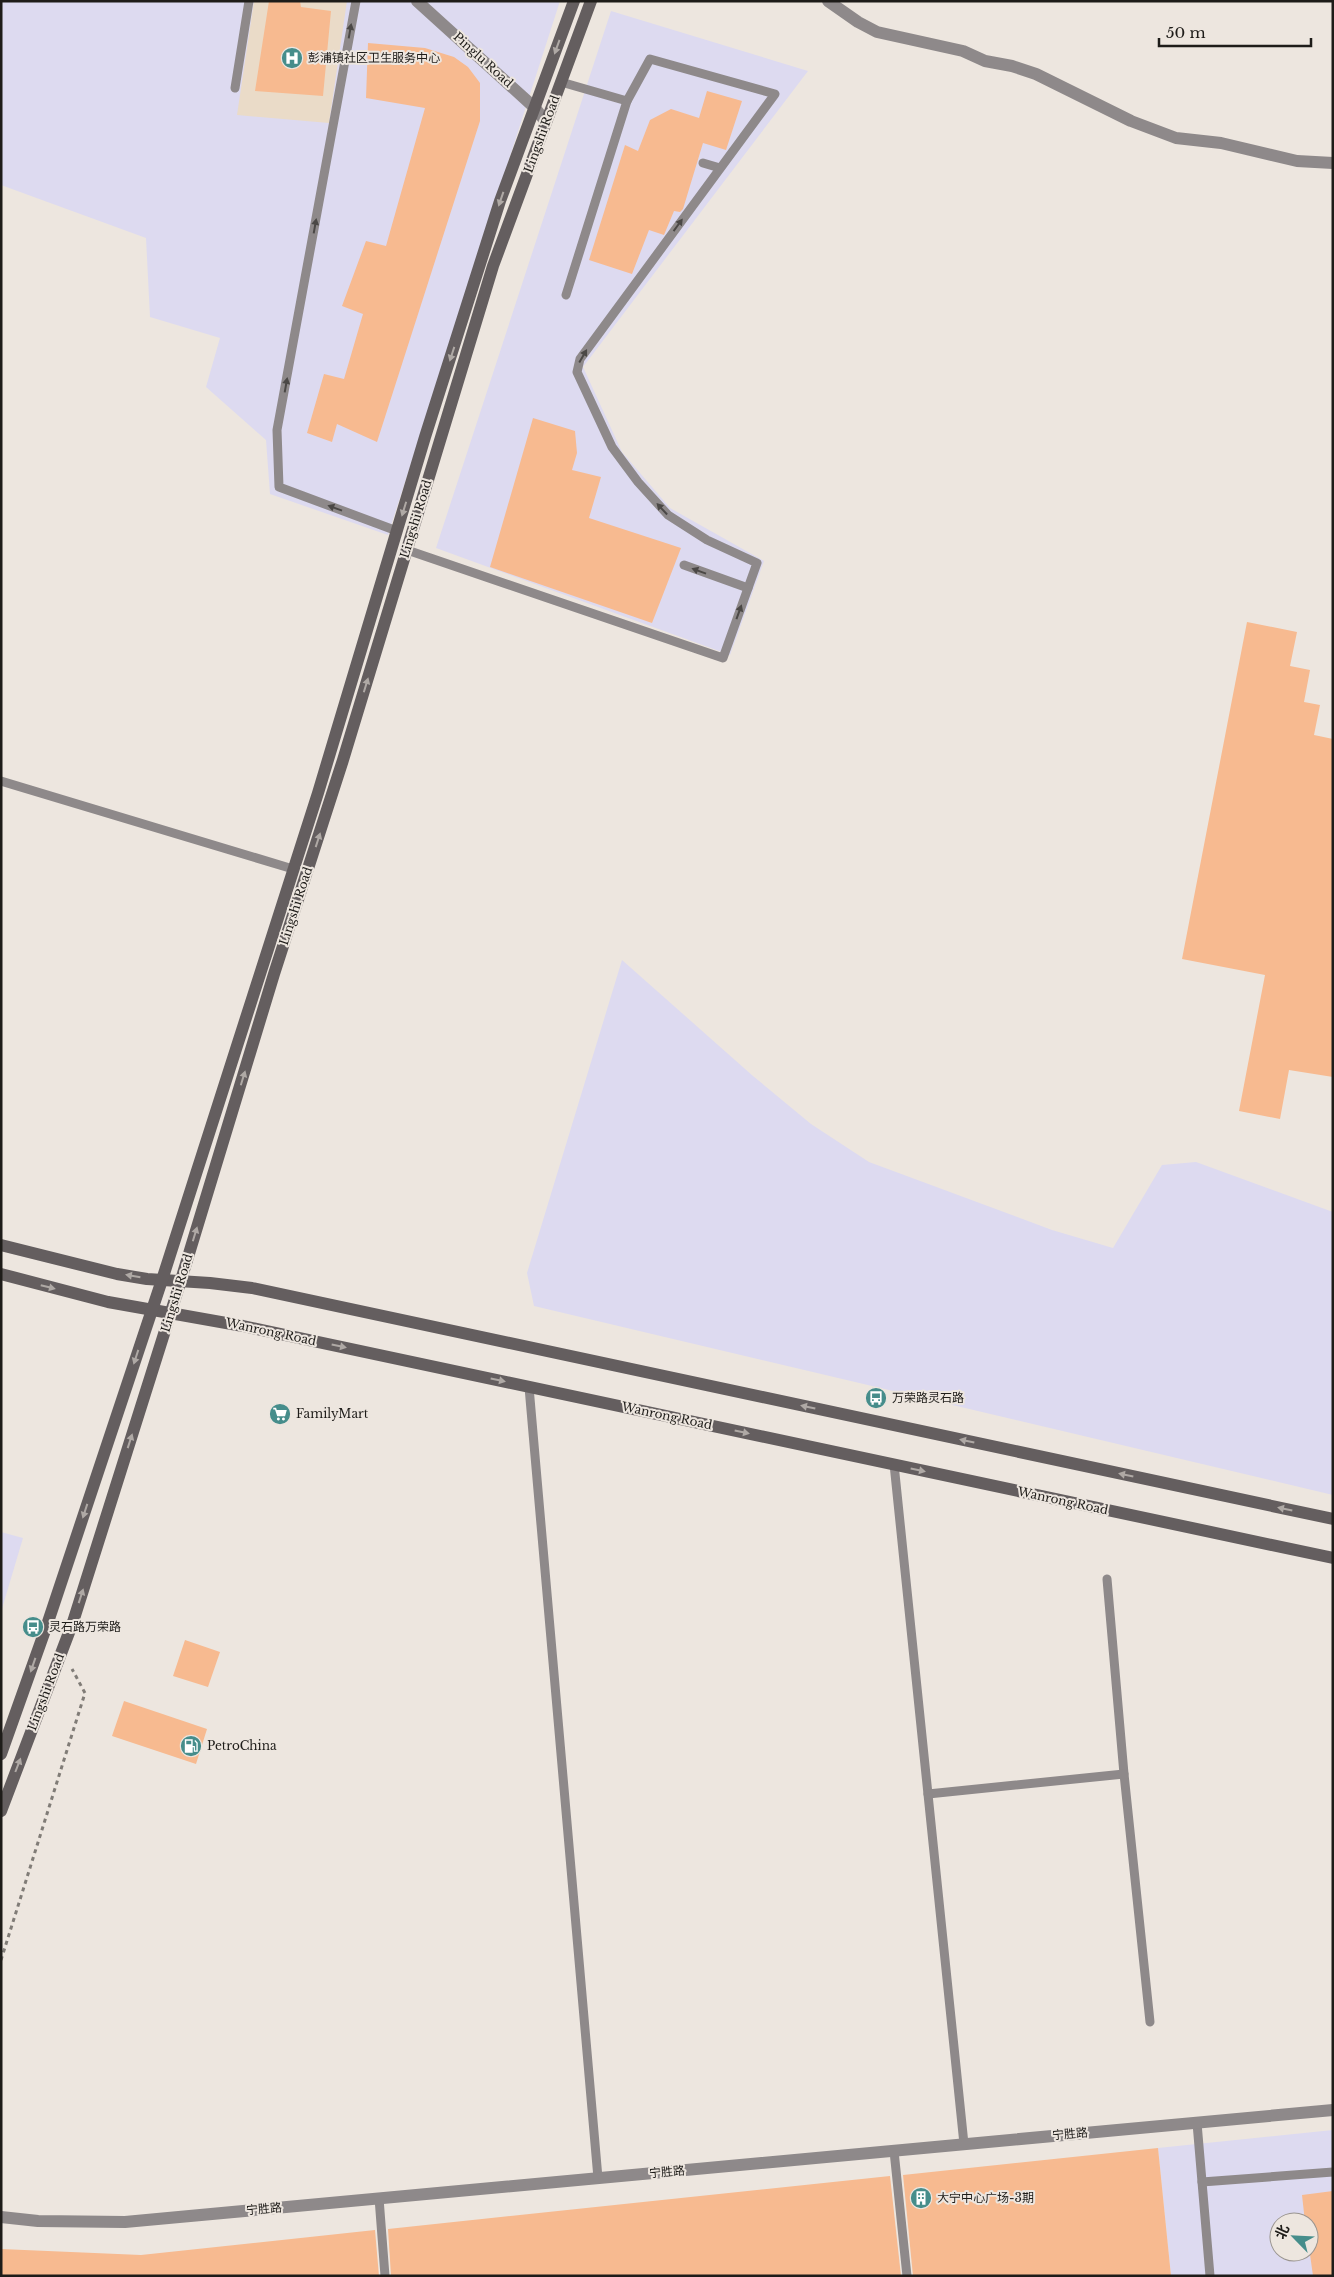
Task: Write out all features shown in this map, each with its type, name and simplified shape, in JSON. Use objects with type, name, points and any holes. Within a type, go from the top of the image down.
[{"type":"main road","name":"Lingshi Road","points":[[1,1754],[51,1613],[162,1280],[293,869],[500,201],[574,1]]},
{"type":"main road","name":"Lingshi Road","points":[[1,1810],[73,1622],[171,1314],[274,974],[343,760],[493,266],[591,1]]},
{"type":"main road","points":[[1,1245],[117,1274],[252,1288],[1333,1519]]},
{"type":"main road","name":"Wanrong Road","points":[[1,1274],[152,1311],[243,1326],[1333,1558]]},
{"type":"street","name":"Pinglu Road","points":[[417,1],[535,108],[546,122]]},
{"type":"street","points":[[828,1],[876,32],[963,51],[985,61],[1012,66],[1036,74],[1131,121],[1176,138],[1221,142],[1297,160],[1333,163]]},
{"type":"street","name":"宁胜路","points":[[1,2217],[38,2221],[125,2222],[1333,2110]]},
{"type":"lane","points":[[235,88],[249,1]]},
{"type":"lane","points":[[356,1],[277,430],[279,487],[397,531]]},
{"type":"lane","points":[[407,550],[723,658],[758,563],[707,540],[668,515],[638,482],[612,447],[576,372],[580,359],[775,94],[650,59],[627,101],[566,295]]},
{"type":"lane","points":[[561,82],[627,101]]},
{"type":"lane","points":[[704,163],[720,168]]},
{"type":"lane","points":[[684,565],[748,588]]},
{"type":"lane","points":[[1,781],[293,869]]},
{"type":"lane","points":[[529,1387],[598,2178]]},
{"type":"lane","points":[[894,1464],[964,2144]]},
{"type":"lane","points":[[1107,1579],[1124,1774],[1150,2022]]},
{"type":"lane","points":[[928,1794],[1124,1774]]},
{"type":"lane","points":[[1197,2123],[1210,2276]]},
{"type":"lane","points":[[894,2151],[907,2276]]},
{"type":"lane","points":[[1202,2182],[1333,2172]]},
{"type":"lane","points":[[379,2198],[385,2276]]},
{"type":"path","points":[[1,1960],[85,1693],[62,1650]]},
{"type":"shaded area","points":[[1,1],[560,1],[388,535],[270,494],[266,440],[206,387],[220,338],[150,317],[146,238],[1,185]]},
{"type":"shaded area","name":"彭浦镇社区卫生服务中心","points":[[254,1],[347,1],[329,123],[237,115]]},
{"type":"shaded area","points":[[611,11],[808,71],[583,367],[622,452],[670,508],[764,561],[730,655],[436,548]]},
{"type":"shaded area","points":[[622,960],[753,1076],[811,1124],[869,1162],[1052,1230],[1113,1248],[1162,1165],[1196,1162],[1333,1212],[1333,1495],[534,1306],[527,1273]]},
{"type":"shaded area","points":[[1,1532],[23,1538],[1,1612]]},
{"type":"shaded area","points":[[1333,2130],[1333,2276],[1171,2276],[1158,2148]]},
{"type":"building","points":[[269,1],[300,1],[301,7],[331,11],[323,96],[255,91]]},
{"type":"building","points":[[368,43],[425,48],[454,57],[468,67],[480,83],[480,121],[377,442],[337,424],[332,442],[307,433],[324,374],[344,379],[363,314],[342,306],[366,241],[386,246],[425,108],[366,98]]},
{"type":"building","points":[[707,91],[742,101],[726,150],[703,143],[683,209],[680,212],[674,211],[664,235],[649,230],[632,274],[589,260],[625,145],[638,151],[650,120],[671,109],[699,118]]},
{"type":"building","points":[[533,418],[575,431],[577,453],[572,470],[601,477],[589,518],[681,548],[652,623],[490,567]]},
{"type":"building","points":[[1247,622],[1297,632],[1290,666],[1310,670],[1304,702],[1320,705],[1314,735],[1333,739],[1333,1077],[1289,1070],[1280,1119],[1239,1111],[1265,975],[1182,959]]},
{"type":"building","points":[[185,1640],[220,1652],[208,1687],[173,1676]]},
{"type":"building","points":[[124,1701],[207,1729],[196,1764],[112,1736]]},
{"type":"building","points":[[1158,2148],[1171,2276],[913,2276],[903,2175]]},
{"type":"building","points":[[890,2176],[901,2276],[391,2276],[388,2229]]},
{"type":"building","points":[[1333,2191],[1333,2276],[1313,2276],[1311,2262],[1319,2262],[1319,2212],[1304,2212],[1302,2195]]},
{"type":"building","points":[[375,2230],[379,2276],[1,2276],[1,2249],[141,2255]]},
{"type":"place","name":"彭浦镇社区卫生服务中心","points":[[292,58]]},
{"type":"place","name":"万荣路灵石路","points":[[876,1398]]},
{"type":"place","name":"FamilyMart","points":[[280,1414]]},
{"type":"place","name":"灵石路万荣路","points":[[33,1627]]},
{"type":"place","name":"PetroChina","points":[[191,1746]]},
{"type":"place","name":"大宁中心广场-3期","points":[[921,2198]]}]
